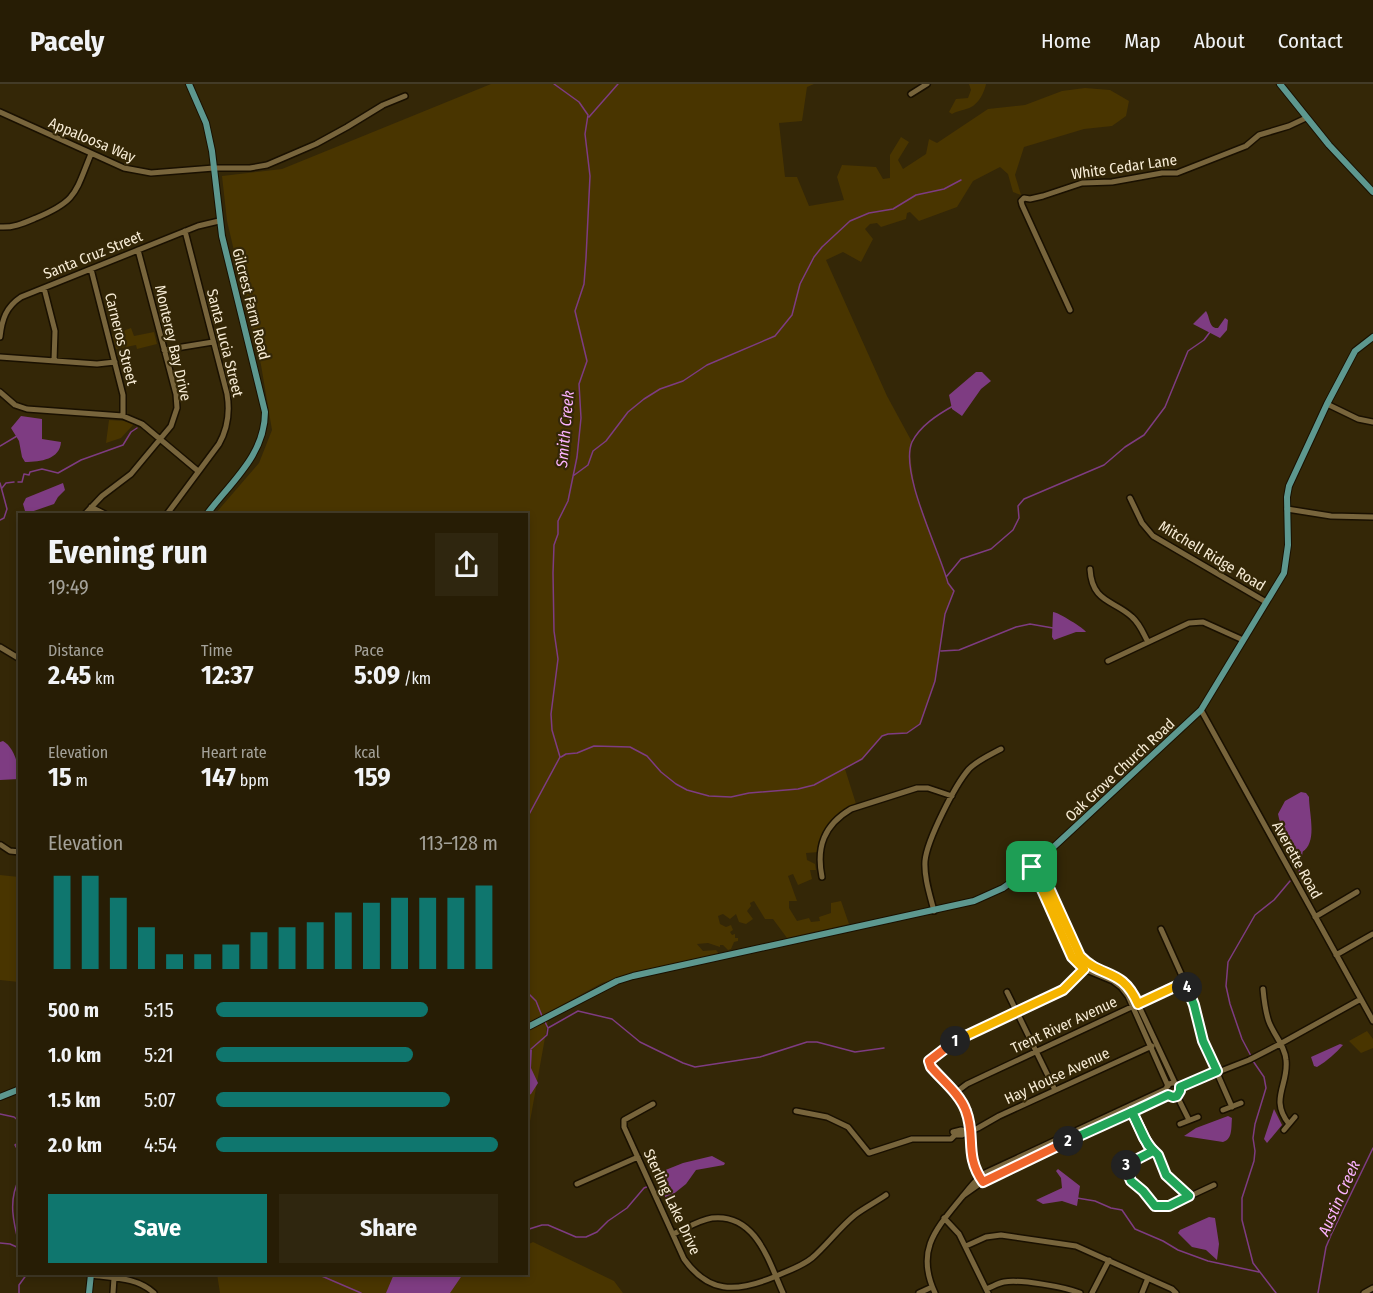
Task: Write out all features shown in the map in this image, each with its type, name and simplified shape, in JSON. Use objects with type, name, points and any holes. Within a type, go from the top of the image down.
[{"type":"main road","name":"Gilcrest Farm Road","points":[[189,84],[206,123],[225,253],[262,396],[265,417],[262,440],[256,452],[208,513]]},
{"type":"main road","points":[[1280,84],[1306,118],[1373,192]]},
{"type":"main road","name":"Oak Grove Church Road","points":[[528,1027],[610,984],[633,976],[974,901],[990,895],[1032,867],[1201,710],[1284,573],[1288,545],[1289,486],[1327,404],[1355,351],[1373,337]]},
{"type":"main road","points":[[2,1096],[18,1090]]},
{"type":"main road","points":[[89,1293],[91,1275]]},
{"type":"street","points":[[911,94],[927,84]]},
{"type":"street","name":"Appaloosa Way","points":[[0,112],[92,154],[141,173],[250,168],[267,165],[316,144],[383,105],[405,96]]},
{"type":"street","name":"White Cedar Lane","points":[[1070,310],[1022,205],[1021,201],[1024,198],[1043,196],[1082,183],[1112,182],[1162,173],[1177,173],[1246,146],[1259,135],[1306,118]]},
{"type":"street","points":[[0,227],[17,225],[64,204],[75,192],[92,154]]},
{"type":"street","name":"Santa Cruz Street","points":[[0,337],[4,316],[9,307],[21,297],[185,231],[219,221]]},
{"type":"street","name":"Santa Lucia Street","points":[[168,513],[219,444],[226,431],[229,416],[227,394],[185,231]]},
{"type":"street","name":"Monterey Bay Drive","points":[[86,513],[127,478],[173,422],[177,408],[138,250]]},
{"type":"street","name":"Carneros Street","points":[[91,269],[123,395],[123,416]]},
{"type":"street","points":[[44,288],[55,331],[54,360]]},
{"type":"street","points":[[164,350],[213,342]]},
{"type":"street","points":[[0,357],[97,364],[115,362]]},
{"type":"street","points":[[0,392],[15,405],[23,408],[123,416],[136,420],[198,471]]},
{"type":"street","points":[[1327,404],[1358,419],[1373,422]]},
{"type":"street","name":"Mitchell Ridge Road","points":[[1130,498],[1142,524],[1153,536],[1266,602]]},
{"type":"street","points":[[92,507],[103,513]]},
{"type":"street","points":[[1287,509],[1331,516],[1373,517]]},
{"type":"street","points":[[1090,569],[1090,579],[1103,598],[1134,618],[1148,642]]},
{"type":"street","points":[[1108,661],[1189,623],[1203,622],[1243,640]]},
{"type":"street","points":[[0,647],[18,658]]},
{"type":"street","name":"Averette Road","points":[[1201,710],[1373,1021]]},
{"type":"street","points":[[934,911],[925,875],[925,861],[930,840],[952,796],[970,769],[977,762],[1001,749]]},
{"type":"street","points":[[822,877],[819,857],[822,839],[829,827],[851,809],[917,788],[934,789],[952,796]]},
{"type":"street","points":[[1,845],[10,851],[18,852]]},
{"type":"street","points":[[1032,867],[1040,871],[1045,879],[1057,915],[1086,966],[1116,975],[1132,991],[1135,1005],[1153,1045],[1180,1091],[1177,1096]]},
{"type":"street","points":[[1315,917],[1357,892]]},
{"type":"street","points":[[1161,929],[1185,982],[1194,1005],[1203,1041],[1232,1107]]},
{"type":"street","points":[[1336,955],[1373,934]]},
{"type":"street","points":[[981,1179],[972,1161],[967,1113],[955,1094],[931,1067],[929,1061],[953,1042],[1063,990],[1086,966]]},
{"type":"street","name":"Trent River Avenue","points":[[955,1094],[967,1084],[1185,982]]},
{"type":"street","points":[[1263,989],[1269,1022],[1285,1053],[1287,1064],[1280,1106],[1289,1124]]},
{"type":"street","points":[[1006,992],[1055,1090]]},
{"type":"street","points":[[919,1293],[933,1290],[927,1276],[926,1257],[934,1234],[968,1188],[981,1179],[1177,1085],[1252,1058],[1361,999]]},
{"type":"street","points":[[1153,1045],[1167,1090],[1173,1097],[1177,1096]]},
{"type":"street","name":"Hay House Avenue","points":[[796,1111],[827,1117],[849,1127],[869,1154],[912,1139],[951,1139],[955,1136],[955,1131],[969,1132],[1153,1045]]},
{"type":"street","points":[[1177,1096],[1188,1120]]},
{"type":"street","points":[[1223,1110],[1241,1103]]},
{"type":"street","name":"Sterling Lake Drive","points":[[654,1104],[624,1120],[624,1127],[691,1271],[703,1284],[712,1288],[726,1292],[742,1291],[800,1266],[812,1258],[856,1215],[886,1195]]},
{"type":"street","points":[[1130,1109],[1144,1138],[1158,1155],[1170,1180],[1189,1196]]},
{"type":"street","points":[[1180,1124],[1198,1117]]},
{"type":"street","points":[[1284,1130],[1295,1117]]},
{"type":"street","points":[[1153,1151],[1125,1166],[1131,1181],[1155,1206],[1169,1206],[1214,1185]]},
{"type":"street","points":[[577,1184],[638,1157]]},
{"type":"street","points":[[674,1234],[711,1218],[735,1221],[744,1226],[758,1240],[783,1293]]},
{"type":"street","points":[[944,1218],[966,1246],[987,1291],[999,1283],[1014,1281],[1067,1288],[1080,1293]]},
{"type":"street","points":[[966,1246],[986,1237],[1001,1235],[1076,1246],[1172,1289],[1176,1293]]},
{"type":"street","points":[[1092,1293],[1108,1260]]},
{"type":"street","points":[[97,1275],[140,1283],[154,1293]]},
{"type":"street","points":[[113,1293],[114,1278]]},
{"type":"street","points":[[1142,1293],[1148,1278]]},
{"type":"street","points":[[1364,1293],[1373,1287]]},
{"type":"shaded area","points":[[491,84],[814,84],[807,87],[802,121],[779,123],[785,177],[797,177],[809,206],[844,200],[837,177],[842,165],[876,167],[883,179],[890,178],[890,155],[901,137],[909,142],[898,160],[903,169],[926,154],[929,139],[937,143],[988,109],[1025,105],[1062,91],[1085,88],[1110,90],[1129,101],[1126,116],[1112,126],[1084,129],[1024,147],[1015,175],[1021,195],[1013,192],[1008,174],[1000,167],[973,181],[957,207],[919,221],[910,212],[907,213],[906,219],[881,227],[877,223],[870,224],[865,229],[873,239],[861,262],[843,252],[826,260],[887,396],[912,442],[910,454],[915,490],[948,583],[954,591],[945,614],[935,681],[920,724],[907,733],[882,736],[862,759],[845,769],[857,807],[836,820],[819,852],[806,853],[807,860],[815,864],[816,870],[810,870],[812,879],[798,885],[793,874],[788,876],[797,901],[789,901],[789,908],[797,921],[809,918],[811,922],[820,921],[819,917],[831,913],[831,903],[841,901],[849,924],[787,938],[773,919],[765,919],[754,901],[750,903],[751,906],[747,911],[753,919],[746,924],[739,922],[736,914],[730,919],[723,914],[718,916],[720,924],[726,927],[731,925],[733,930],[730,932],[738,938],[731,949],[728,950],[723,945],[720,947],[708,943],[697,944],[703,951],[716,950],[720,955],[640,971],[602,983],[528,1023],[528,513],[216,513],[259,463],[272,430],[261,365],[227,221],[222,176],[282,169]]},
{"type":"shaded area","points":[[969,84],[986,84],[982,96],[970,108],[952,114],[949,112],[956,99],[968,98],[971,90]]},
{"type":"shaded area","points":[[1206,311],[1211,325],[1215,328],[1218,328],[1225,318],[1228,320],[1227,330],[1220,338],[1193,324]]},
{"type":"shaded area","points":[[131,328],[134,336],[154,332],[157,344],[137,349],[136,345],[116,349],[112,335]]},
{"type":"shaded area","points":[[976,372],[982,372],[991,381],[981,389],[962,416],[952,409],[949,395]]},
{"type":"shaded area","points":[[21,416],[42,419],[42,439],[61,442],[60,448],[53,456],[43,460],[25,462],[19,441],[11,428]]},
{"type":"shaded area","points":[[109,420],[134,424],[121,438],[106,443]]},
{"type":"shaded area","points":[[63,483],[65,490],[54,504],[28,513],[25,511],[23,504],[26,498]]},
{"type":"shaded area","points":[[1053,612],[1086,632],[1076,632],[1054,640],[1052,637]]},
{"type":"shaded area","points":[[0,742],[7,744],[16,758],[18,779],[0,780]]},
{"type":"shaded area","points":[[1301,792],[1306,793],[1309,797],[1312,827],[1310,842],[1302,852],[1292,846],[1283,831],[1278,814],[1285,801]]},
{"type":"shaded area","points":[[0,875],[18,877],[18,982],[0,980]]},
{"type":"shaded area","points":[[548,1021],[528,1132],[528,1030]]},
{"type":"shaded area","points":[[1367,1031],[1373,1039],[1373,1048],[1361,1053],[1349,1041]]},
{"type":"shaded area","points":[[1340,1044],[1343,1045],[1331,1057],[1317,1067],[1314,1066],[1311,1057]]},
{"type":"shaded area","points":[[528,1049],[532,1050],[531,1068],[538,1083],[528,1096]]},
{"type":"shaded area","points":[[1274,1109],[1282,1125],[1267,1143],[1264,1139]]},
{"type":"shaded area","points":[[1228,1116],[1232,1118],[1231,1132],[1223,1142],[1184,1136],[1196,1128]]},
{"type":"shaded area","points":[[712,1156],[725,1163],[724,1165],[696,1170],[686,1184],[666,1200],[658,1173],[683,1163]]},
{"type":"shaded area","points":[[1058,1169],[1080,1186],[1077,1206],[1062,1201],[1043,1204],[1036,1200],[1062,1188],[1061,1178],[1056,1171]]},
{"type":"shaded area","points":[[1209,1217],[1215,1218],[1219,1244],[1217,1260],[1206,1250],[1192,1247],[1178,1233]]},
{"type":"shaded area","points":[[533,1242],[614,1281],[623,1293],[220,1293],[217,1275],[528,1275],[528,1244]]},
{"type":"shaded area","points":[[394,1275],[462,1275],[450,1293],[386,1293]]},
{"type":"waterway","name":"Smith Creek","points":[[528,816],[560,757],[552,730],[551,714],[558,659],[554,631],[554,545],[558,534],[558,521],[568,501],[577,457],[581,418],[579,384],[587,361],[575,311],[584,284],[586,258],[590,176],[585,134],[588,115],[579,102],[554,84]]},
{"type":"waterway","points":[[589,117],[618,84]]},
{"type":"waterway","points":[[573,476],[588,465],[593,451],[606,441],[628,412],[644,399],[660,389],[683,381],[707,365],[775,336],[792,315],[800,284],[814,257],[850,221],[869,213],[893,209],[916,195],[944,189],[961,180]]},
{"type":"waterway","points":[[947,576],[961,559],[991,549],[1013,530],[1019,518],[1018,506],[1024,499],[1104,465],[1144,435],[1165,407],[1188,351],[1204,340],[1210,332]]},
{"type":"waterway","points":[[561,757],[594,746],[630,747],[647,756],[661,772],[687,790],[709,796],[731,797],[814,785],[862,759],[882,736],[907,733],[920,724],[935,681],[945,614],[954,591],[948,583],[922,512],[911,472],[909,455],[912,442],[924,426],[953,406]]},
{"type":"waterway","points":[[18,482],[22,482],[24,474],[29,475],[30,472],[42,469],[58,473],[81,460],[123,445],[131,432],[137,428]]},
{"type":"waterway","points":[[0,446],[17,436]]},
{"type":"waterway","points":[[2,488],[6,483],[14,482]]},
{"type":"waterway","points":[[0,483],[7,509],[4,518],[0,520]]},
{"type":"waterway","points":[[941,651],[959,650],[1016,627],[1030,624],[1053,628]]},
{"type":"waterway","points":[[1299,873],[1302,851]]},
{"type":"waterway","points":[[1251,1056],[1242,1039],[1230,1004],[1226,986],[1228,962],[1255,915],[1274,900],[1290,881]]},
{"type":"waterway","name":"Smith Creek","points":[[528,993],[536,1001],[542,1016]]},
{"type":"waterway","points":[[548,1028],[578,1011],[612,1019],[640,1042],[695,1067],[760,1057],[807,1042],[817,1042],[855,1052],[884,1048]]},
{"type":"waterway","name":"Smith Creek","points":[[531,1049],[547,1035],[548,1028],[545,1022]]},
{"type":"waterway","points":[[1253,1061],[1264,1077],[1266,1088],[1255,1124],[1254,1161],[1242,1198],[1242,1220],[1253,1263],[1276,1293]]},
{"type":"waterway","points":[[0,1114],[14,1117],[18,1120]]},
{"type":"waterway","points":[[18,1143],[15,1145],[18,1150]]},
{"type":"waterway","name":"Austin Creek","points":[[1318,1293],[1326,1247],[1373,1148]]},
{"type":"waterway","points":[[18,1182],[13,1204],[18,1239]]},
{"type":"waterway","points":[[528,1229],[548,1225],[576,1237],[586,1237],[597,1232],[627,1208],[644,1188],[649,1186]]},
{"type":"waterway","points":[[1077,1198],[1122,1210],[1135,1229],[1178,1250],[1208,1261],[1259,1272]]},
{"type":"waterway","points":[[0,1243],[18,1248]]},
{"type":"waterway","points":[[19,1293],[19,1285],[26,1275]]},
{"type":"waterway","points":[[319,1275],[361,1293]]},
{"type":"route","points":[[1032,867],[1040,871],[1045,879],[1076,951],[1088,963],[1124,981],[1130,987],[1138,1004],[1185,982],[1192,998],[1200,1033],[1217,1071],[1180,1087],[1177,1096],[1168,1095],[1132,1112],[1144,1138],[1148,1145],[1153,1151],[1125,1166],[1131,1181],[1148,1196],[1155,1206],[1169,1206],[1189,1196],[1166,1175],[1158,1155],[1148,1145],[1132,1112],[983,1182],[974,1169],[972,1161],[967,1113],[955,1094],[931,1067],[929,1061],[953,1042],[1063,990],[1084,969],[1072,957],[1032,867]]}]
